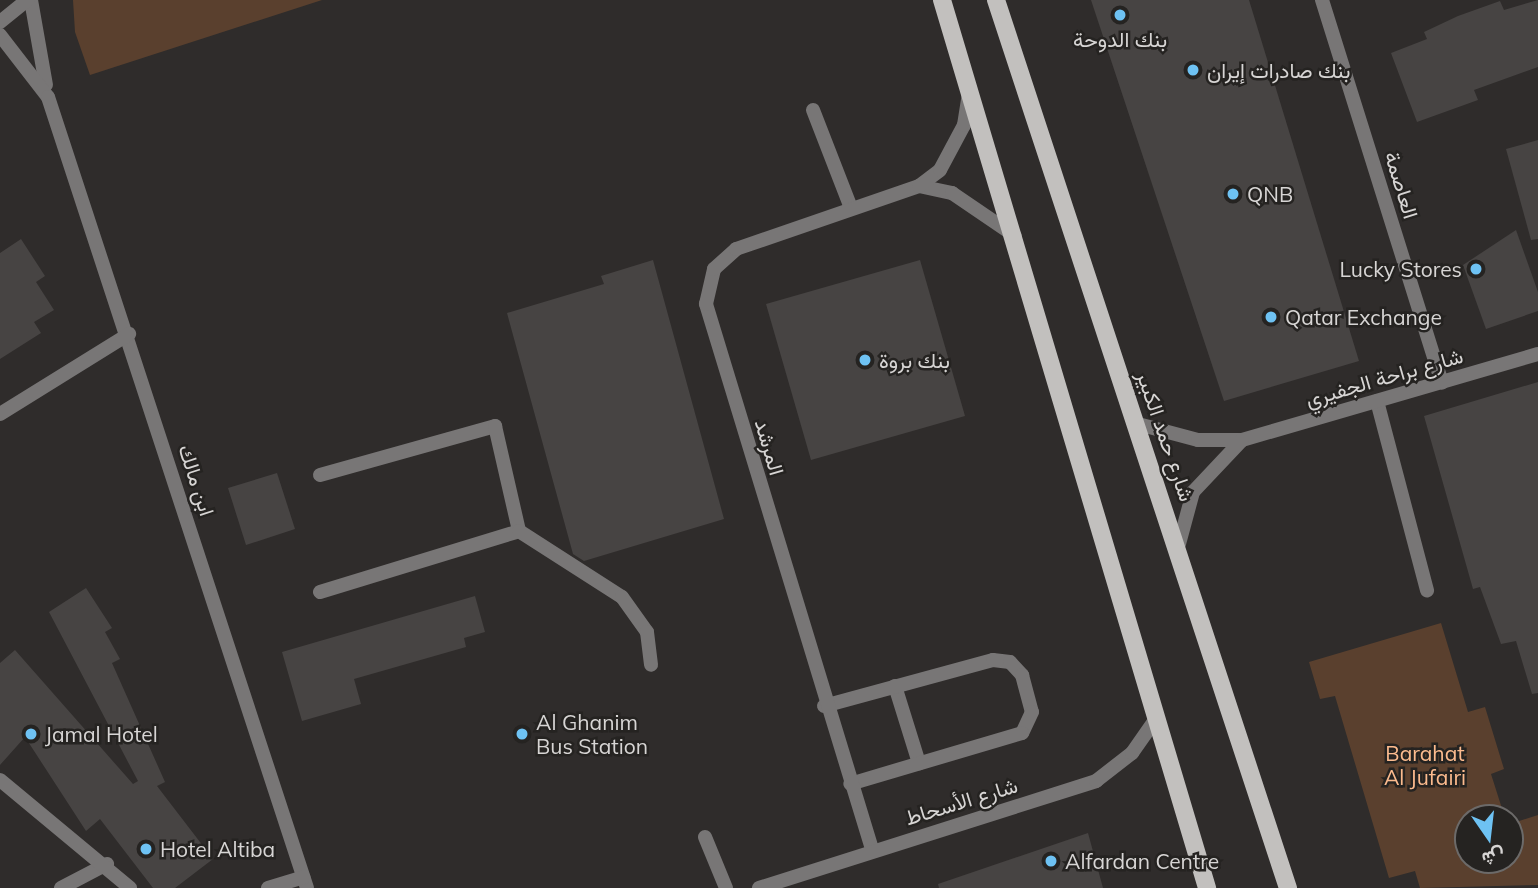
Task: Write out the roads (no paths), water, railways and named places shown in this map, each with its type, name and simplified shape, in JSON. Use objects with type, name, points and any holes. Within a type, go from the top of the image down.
[{"type":"main road","points":[[942,0],[1016,237],[1154,723],[1204,884]]},
{"type":"main road","name":"شارع حمد الكبير","points":[[996,0],[1179,544],[1288,888]]},
{"type":"street","points":[[0,22],[29,0]]},
{"type":"street","name":"ابن مالك","points":[[29,0],[48,97],[129,334],[305,883],[268,888]]},
{"type":"street","name":"العاصمة","points":[[1322,0],[1442,383]]},
{"type":"street","name":"ابن مالك","points":[[0,35],[48,97]]},
{"type":"street","name":"المرشد","points":[[872,849],[824,706],[706,304],[714,269],[737,249],[919,186],[952,152],[970,88]]},
{"type":"street","points":[[813,110],[851,208]]},
{"type":"street","points":[[919,186],[952,193],[1016,237]]},
{"type":"street","points":[[0,414],[129,334]]},
{"type":"street","name":"شارع براحة الجفيري","points":[[1138,424],[1198,440],[1242,440],[1538,354]]},
{"type":"street","points":[[1377,401],[1427,590]]},
{"type":"street","points":[[320,475],[495,426],[519,531],[622,597],[647,632],[650,665]]},
{"type":"street","points":[[1179,544],[1193,492],[1242,440]]},
{"type":"street","points":[[320,592],[519,531]]},
{"type":"street","points":[[824,706],[993,660],[1010,662],[1022,675],[1032,712],[1022,733],[850,784]]},
{"type":"street","points":[[895,686],[919,763]]},
{"type":"street","name":"شارع الأسحاط","points":[[759,888],[872,849],[1096,781],[1132,753],[1154,723]]},
{"type":"street","points":[[0,779],[107,864],[130,888]]},
{"type":"street","points":[[705,837],[726,888]]},
{"type":"street","points":[[61,888],[107,864]]},
{"type":"place","name":"بنك الدوحة","points":[[1120,15]]},
{"type":"place","name":"بنك صادرات إيران","points":[[1193,70]]},
{"type":"place","name":"QNB","points":[[1233,194]]},
{"type":"place","name":"Lucky Stores","points":[[1476,269]]},
{"type":"place","name":"Qatar Exchange","points":[[1271,317]]},
{"type":"place","name":"بنك بروة","points":[[865,360]]},
{"type":"place","name":"Jamal Hotel","points":[[31,734]]},
{"type":"place","name":"Al Ghanim Bus Station","points":[[522,734]]},
{"type":"place","name":"Hotel Altiba","points":[[146,849]]},
{"type":"place","name":"Alfardan Centre","points":[[1051,861]]},
{"type":"park label","name":"Barahat Al Jufairi","points":[[1425,765]]}]
